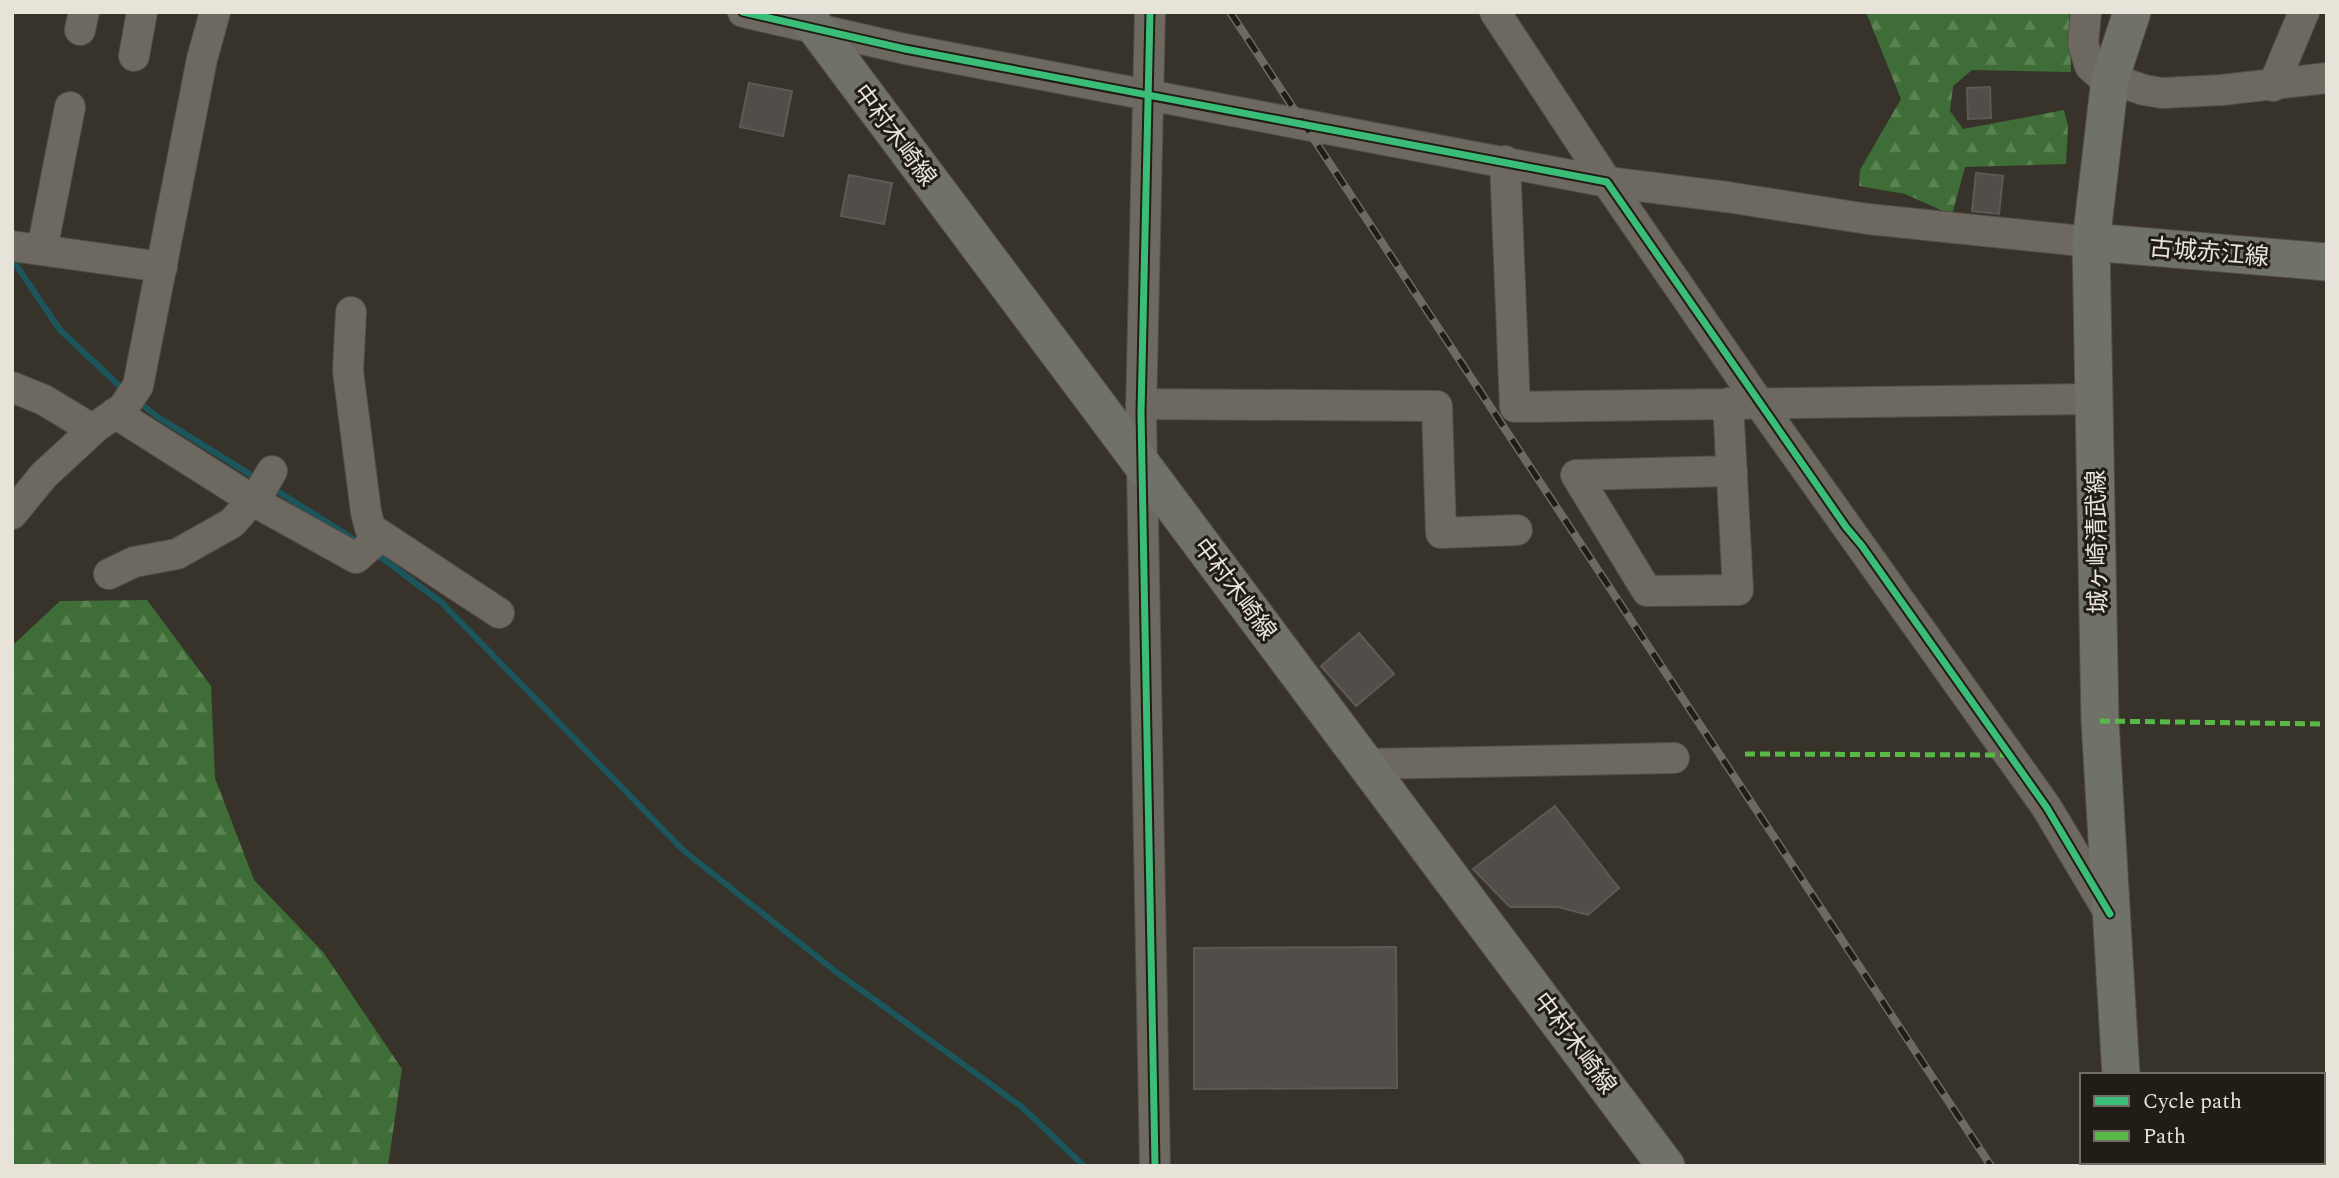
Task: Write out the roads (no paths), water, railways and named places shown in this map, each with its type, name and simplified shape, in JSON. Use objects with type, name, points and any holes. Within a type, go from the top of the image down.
[{"type":"main road","name":"城ヶ崎清武線","points":[[2121,1073],[2100,721],[2091,242],[2110,79],[2132,12]]},
{"type":"main road","name":"中村木崎線","points":[[810,21],[1666,1166]]},
{"type":"main road","name":"古城赤江線","points":[[2091,242],[2327,262]]},
{"type":"street","points":[[134,56],[142,12]]},
{"type":"street","points":[[12,513],[44,475],[117,409],[162,267],[202,58],[215,12]]},
{"type":"street","points":[[202,58],[234,12]]},
{"type":"street","points":[[743,12],[810,21],[1149,94],[1607,182],[1868,219],[2091,242]]},
{"type":"street","points":[[1150,12],[1141,404],[1154,1166]]},
{"type":"street","points":[[1495,12],[1607,182],[1759,402],[2048,808],[2110,914]]},
{"type":"street","points":[[2085,12],[2083,44],[2090,66],[2100,75],[2144,90],[2162,93],[2273,86],[2327,78]]},
{"type":"street","points":[[2273,86],[2304,12]]},
{"type":"street","points":[[42,250],[70,107]]},
{"type":"street","points":[[1506,161],[1515,407],[2094,399]]},
{"type":"street","points":[[12,246],[162,267]]},
{"type":"street","points":[[351,312],[348,371],[370,528],[499,613]]},
{"type":"street","points":[[12,387],[44,400],[117,409],[262,487],[356,558],[381,536]]},
{"type":"street","points":[[1728,403],[1732,471],[1738,590],[1647,591],[1576,475],[1732,471]]},
{"type":"street","points":[[1141,404],[1437,406],[1441,533],[1517,530]]},
{"type":"street","points":[[109,573],[134,562],[177,554],[232,523],[262,487]]},
{"type":"street","points":[[1366,764],[1674,758]]},
{"type":"waterway","points":[[12,259],[60,330],[125,391]]},
{"type":"waterway","points":[[136,400],[158,417],[259,480]]},
{"type":"waterway","points":[[271,487],[360,543]]},
{"type":"waterway","points":[[375,553],[441,602],[683,850],[835,971],[1022,1107],[1084,1166]]},
{"type":"railway","points":[[1230,12],[1991,1166]]}]
